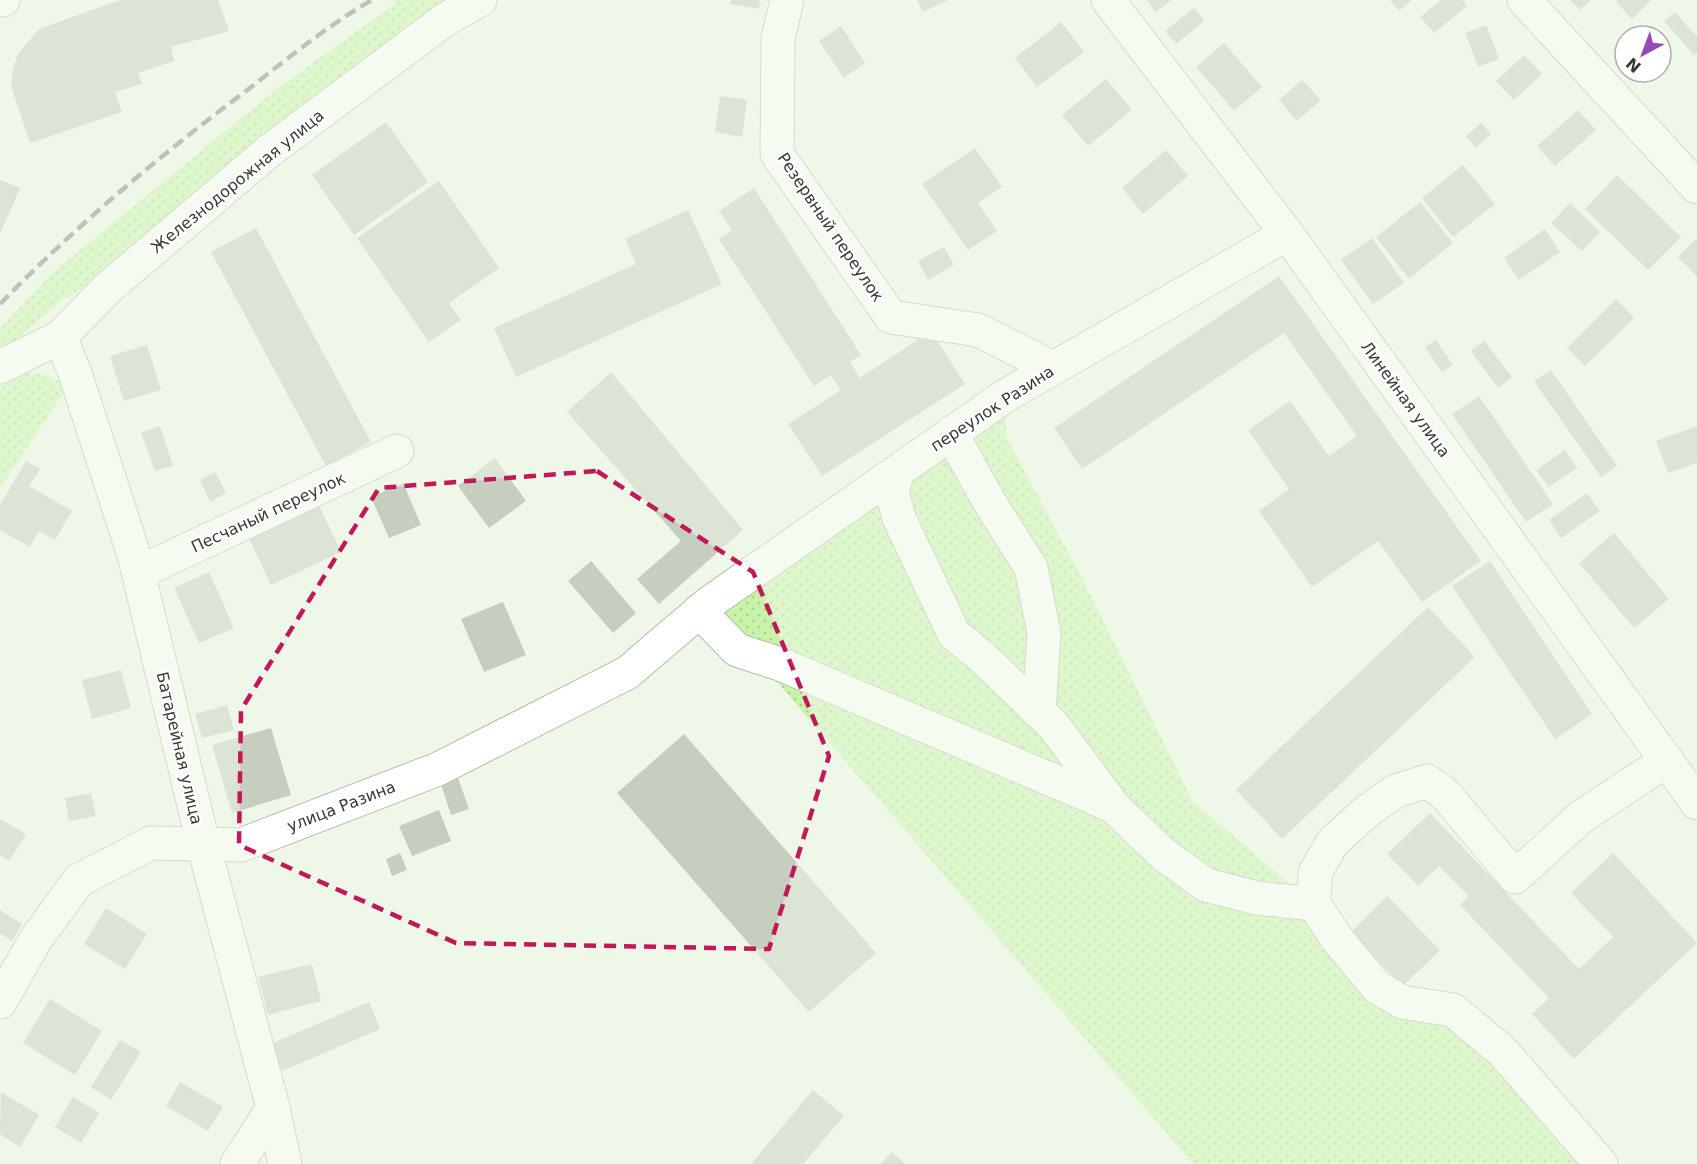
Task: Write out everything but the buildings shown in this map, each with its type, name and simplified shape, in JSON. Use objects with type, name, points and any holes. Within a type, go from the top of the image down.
[{"type":"street","name":"Железнодорожная улица","points":[[0,367],[60,337],[108,288],[269,151],[446,19],[480,0]]},
{"type":"street","name":"Резервный переулок","points":[[787,0],[778,39],[777,154],[891,317],[978,330],[1053,368]]},
{"type":"street","name":"Линейная улица","points":[[1108,0],[1287,234],[1679,760],[1697,802]]},
{"type":"street","points":[[1524,0],[1697,187]]},
{"type":"street","name":"переулок Разина","points":[[704,607],[1005,396],[1287,234]]},
{"type":"street","name":"Батарейная улица","points":[[60,337],[75,373],[138,573],[203,843],[273,1108],[285,1164]]},
{"type":"street","points":[[951,434],[990,503],[1031,568],[1044,633],[1039,712]]},
{"type":"street","name":"Песчаный переулок","points":[[138,573],[397,451]]},
{"type":"street","points":[[898,471],[892,492],[899,518],[954,634],[981,656],[1054,726],[1114,807],[1162,854],[1206,885],[1257,898],[1314,904]]},
{"type":"street","points":[[704,607],[737,650],[780,664],[1114,807]]},
{"type":"street","name":"улица Разина","points":[[0,1002],[36,939],[79,880],[151,843],[241,845],[438,769],[627,673],[704,607]]},
{"type":"street","points":[[1601,1164],[1502,1052],[1453,1010],[1402,1002],[1377,987],[1337,939],[1314,904],[1315,873],[1332,843],[1366,812],[1396,791],[1427,781],[1445,794],[1515,877],[1581,817],[1679,760]]},
{"type":"street","points":[[237,1164],[273,1108]]},
{"type":"highlighted area","points":[[597,471],[753,572],[829,756],[769,949],[456,943],[239,845],[241,710],[379,488]]},
{"type":"green space","points":[[394,0],[460,0],[367,57],[92,283],[62,300],[0,355],[0,328],[52,273],[278,88],[396,3]]},
{"type":"green space","points":[[24,372],[47,376],[68,386],[0,488],[0,390],[8,381]]},
{"type":"green space","points":[[1005,396],[1006,437],[1082,578],[1193,802],[1314,904],[1377,987],[1453,1010],[1601,1164],[1193,1164],[709,603]]},
{"type":"railway","points":[[0,304],[88,219],[150,166],[308,43],[372,0]]}]
